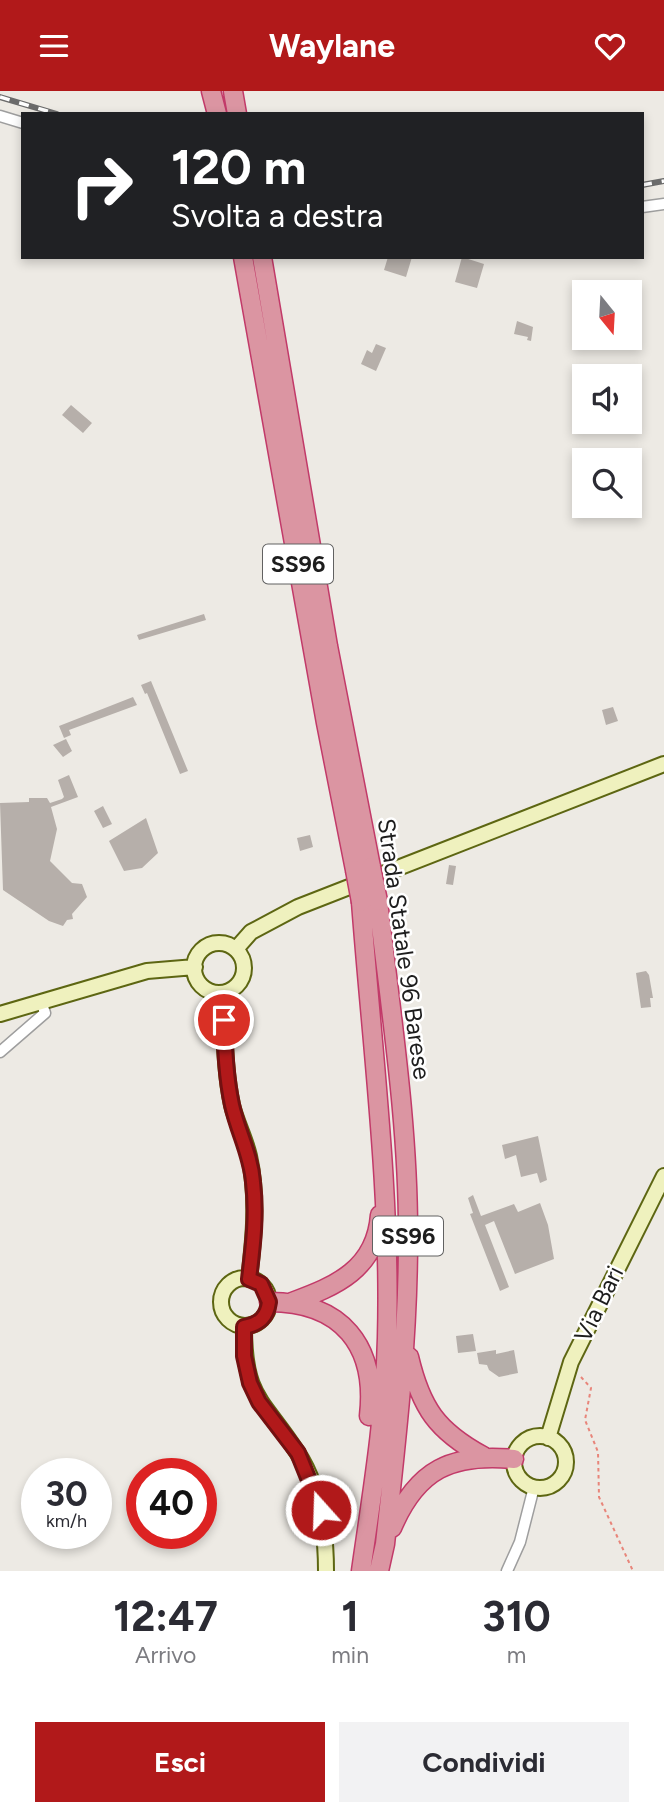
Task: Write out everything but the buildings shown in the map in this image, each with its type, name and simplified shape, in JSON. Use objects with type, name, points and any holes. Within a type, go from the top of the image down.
[{"type":"highway","points":[[211,91],[216,112]]},
{"type":"highway","points":[[233,91],[237,112]]},
{"type":"highway","name":"Strada Statale 96 Barese","points":[[243,259],[326,723],[363,868]]},
{"type":"highway","name":"Strada Statale 96 Barese","points":[[262,259],[369,902],[406,1168],[408,1240],[405,1341],[385,1544],[379,1571]]},
{"type":"highway","name":"Strada Statale 96 Barese","points":[[361,1571],[384,1395],[387,1339],[387,1243],[369,902]]},
{"type":"highway","points":[[292,1302],[339,1283],[365,1258],[379,1223],[383,1170]]},
{"type":"highway","points":[[269,1302],[292,1302],[318,1310],[346,1328],[357,1341],[370,1374],[372,1395],[364,1468],[366,1537]]},
{"type":"highway","points":[[405,1341],[415,1383],[431,1415],[449,1436],[483,1456]]},
{"type":"highway","points":[[385,1544],[402,1504],[419,1483],[444,1466],[483,1456],[514,1459]]},
{"type":"main road","points":[[236,949],[251,932],[298,907],[664,764]]},
{"type":"main road","points":[[221,943],[236,949],[241,956],[244,971],[237,986],[222,993],[206,989],[196,976],[196,959],[206,947],[221,943]]},
{"type":"main road","points":[[0,1014],[147,971],[168,967],[195,967]]},
{"type":"main road","points":[[222,993],[232,1107],[249,1154],[253,1182],[254,1234],[249,1279]]},
{"type":"main road","name":"Via Bari","points":[[548,1438],[569,1369],[592,1317],[664,1176]]},
{"type":"main road","points":[[249,1279],[261,1284],[269,1302],[265,1317],[244,1327],[226,1317],[222,1311],[221,1297],[235,1280],[249,1279]]},
{"type":"main road","points":[[244,1327],[244,1356],[250,1383],[259,1402],[298,1453],[321,1510],[326,1540],[326,1571]]},
{"type":"main road","points":[[533,1437],[548,1438],[564,1453],[565,1469],[556,1482],[542,1488],[534,1487],[521,1480],[514,1459],[520,1445],[526,1440],[533,1437]]},
{"type":"street","points":[[0,116],[21,122]]},
{"type":"street","points":[[644,207],[664,204]]},
{"type":"street","points":[[0,1052],[45,1013],[41,1001]]},
{"type":"street","points":[[506,1571],[520,1542],[534,1487]]},
{"type":"path","points":[[569,1369],[590,1385],[585,1420],[598,1452],[598,1497],[633,1571]]},
{"type":"railway","points":[[0,97],[50,112]]},
{"type":"railway","points":[[644,185],[664,181]]},
{"type":"route","points":[[224,1020],[232,1107],[249,1154],[253,1182],[254,1234],[249,1279],[261,1284],[269,1302],[265,1317],[244,1327],[244,1356],[250,1383],[259,1402],[298,1453],[321,1510]]}]
